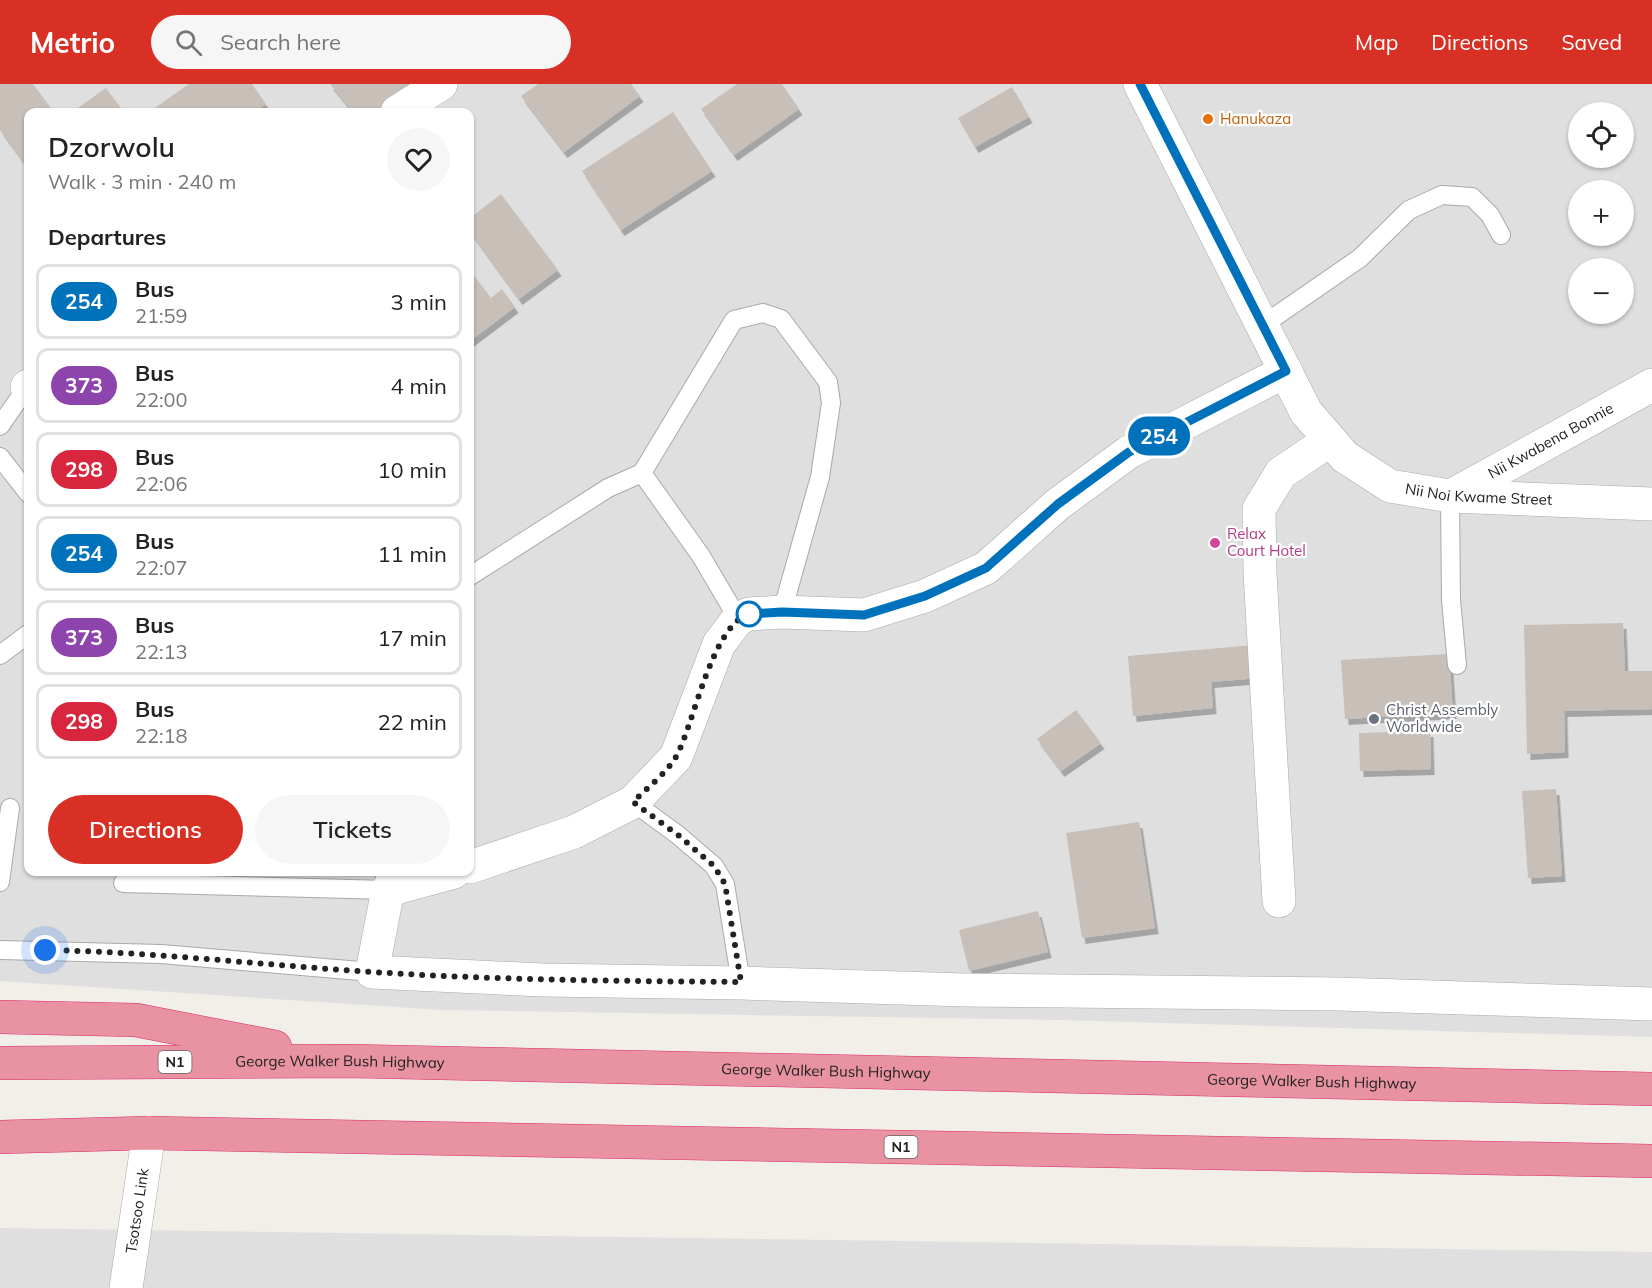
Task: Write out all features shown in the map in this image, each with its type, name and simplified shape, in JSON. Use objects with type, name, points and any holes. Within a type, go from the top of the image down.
[{"type":"highway","points":[[0,1017],[136,1020],[350,1061]]},
{"type":"highway","name":"George Walker Bush Highway","points":[[0,1063],[350,1061],[1652,1089]]},
{"type":"highway","name":"N1","points":[[0,1137],[149,1133],[1652,1161]]},
{"type":"street","points":[[403,108],[441,84]]},
{"type":"street","name":"Nii Noi Kwame Street","points":[[1140,84],[1306,412],[1345,458],[1390,486],[1450,496],[1652,504]]},
{"type":"street","points":[[474,866],[574,832],[633,802],[676,757],[719,644],[738,619],[749,614],[782,612],[864,615],[925,596],[986,568],[1058,504],[1129,452],[1286,371]]},
{"type":"street","name":"Nii Kwabena Bonnie","points":[[1450,496],[1652,385]]},
{"type":"street","points":[[1279,901],[1260,573],[1259,508],[1281,473],[1330,440]]},
{"type":"street","points":[[424,876],[386,881],[372,972],[543,980],[741,982],[965,990],[1338,994],[1652,1004]]},
{"type":"street","name":"Tsotsoo Link","points":[[126,1288],[149,1133]]},
{"type":"lane","points":[[1263,325],[1360,258],[1409,210],[1443,195],[1472,197],[1490,215],[1501,235]]},
{"type":"lane","points":[[474,573],[608,488],[642,473],[734,320],[763,313],[781,319],[828,382],[831,403],[820,477],[782,612]]},
{"type":"lane","points":[[0,426],[24,392]]},
{"type":"lane","points":[[0,457],[24,488]]},
{"type":"lane","points":[[642,473],[701,556],[738,619]]},
{"type":"lane","points":[[1450,496],[1451,600],[1456,665]]},
{"type":"lane","points":[[0,655],[24,637]]},
{"type":"lane","points":[[633,802],[678,835],[714,866],[725,884],[741,982]]},
{"type":"lane","points":[[0,882],[10,808]]},
{"type":"lane","points":[[123,883],[386,881]]},
{"type":"lane","points":[[0,950],[161,954],[372,972]]},
{"type":"shaded area","points":[[0,84],[1652,84],[1652,1037],[1059,1020],[442,1010],[0,981]]},
{"type":"shaded area","points":[[0,1228],[1652,1252],[1652,1288],[0,1288]]},
{"type":"building","points":[[0,84],[33,84],[51,108],[24,108],[24,163],[0,130]]},
{"type":"building","points":[[189,84],[252,84],[266,104],[260,108],[155,108]]},
{"type":"building","points":[[330,84],[408,84],[411,87],[384,108],[350,108]]},
{"type":"building","points":[[538,84],[631,84],[640,96],[564,152],[521,96]]},
{"type":"building","points":[[737,84],[782,84],[799,109],[734,155],[701,109]]},
{"type":"building","points":[[1012,87],[1029,117],[975,147],[958,118]]},
{"type":"building","points":[[106,88],[121,108],[78,108]]},
{"type":"building","points":[[673,112],[712,171],[621,230],[582,171]]},
{"type":"building","points":[[501,194],[558,270],[519,299],[474,237],[474,215]]},
{"type":"building","points":[[474,275],[491,298],[502,289],[515,307],[474,338]]},
{"type":"building","points":[[1623,623],[1625,671],[1652,671],[1652,709],[1564,711],[1565,752],[1527,754],[1524,625]]},
{"type":"building","points":[[1255,645],[1258,678],[1211,682],[1213,708],[1133,716],[1128,656]]},
{"type":"building","points":[[1449,654],[1453,713],[1345,719],[1341,660]]},
{"type":"building","points":[[1076,710],[1101,743],[1061,771],[1037,739]]},
{"type":"building","points":[[1430,731],[1431,769],[1360,771],[1359,733]]},
{"type":"building","points":[[1556,789],[1562,876],[1528,878],[1522,791]]},
{"type":"building","points":[[1139,822],[1155,928],[1082,938],[1066,833]]},
{"type":"building","points":[[1038,911],[1048,952],[969,971],[959,930]]},
{"type":"bus line","name":"254","points":[[749,614],[782,612],[864,615],[925,596],[986,568],[1058,504],[1129,452],[1286,371],[1140,84]]},
{"type":"place","name":"Hanukaza","points":[[1208,119]]},
{"type":"place","name":"Relax Court Hotel","points":[[1215,543]]},
{"type":"place","name":"Christ Assembly Worldwide","points":[[1374,719]]},
{"type":"route","points":[[45,950],[161,954],[372,972],[492,978],[741,982],[725,884],[714,866],[678,835],[633,802],[676,757],[719,644],[738,619],[749,614]]}]
